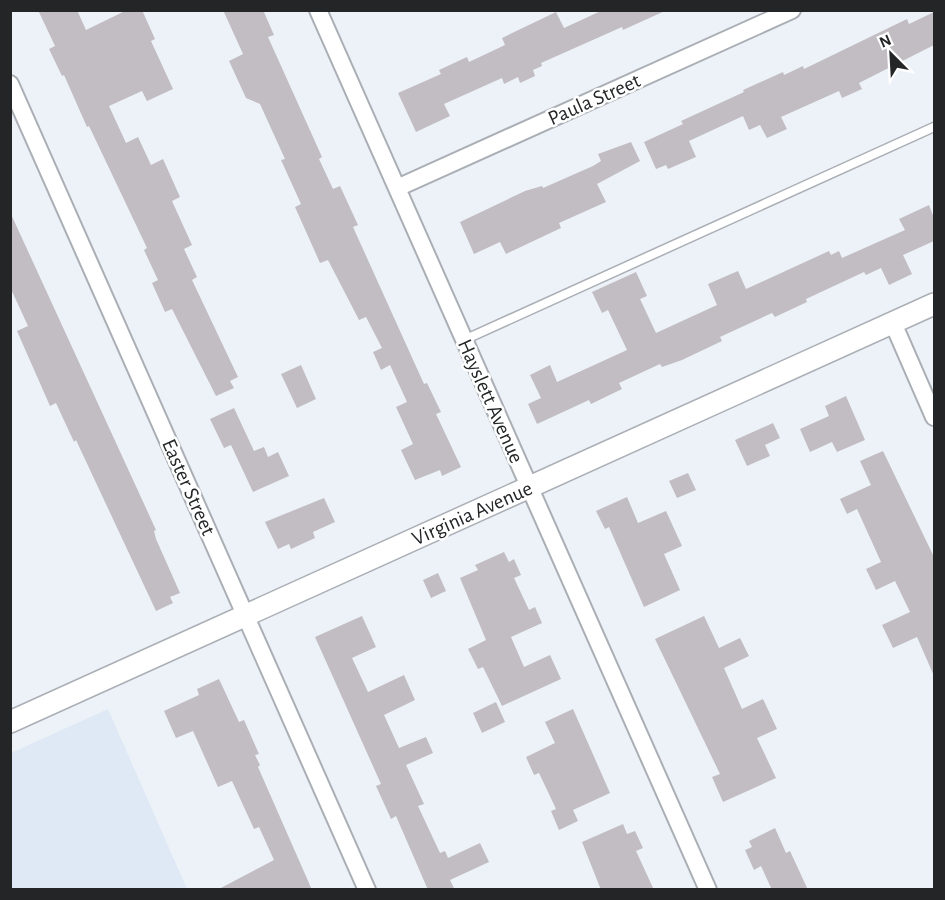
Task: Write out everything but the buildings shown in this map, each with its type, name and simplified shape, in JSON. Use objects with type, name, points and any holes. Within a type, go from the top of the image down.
[{"type":"street","name":"Hayslett Avenue","points":[[318,10],[708,890]]},
{"type":"street","name":"Paula Street","points":[[397,188],[792,10]]},
{"type":"street","name":"Easter Street","points":[[10,84],[368,890]]},
{"type":"street","name":"Virginia Avenue","points":[[10,722],[934,304]]},
{"type":"street","points":[[893,323],[934,417]]},
{"type":"lane","points":[[464,340],[934,127]]},
{"type":"shaded area","points":[[108,709],[187,889],[11,889],[11,753]]}]
